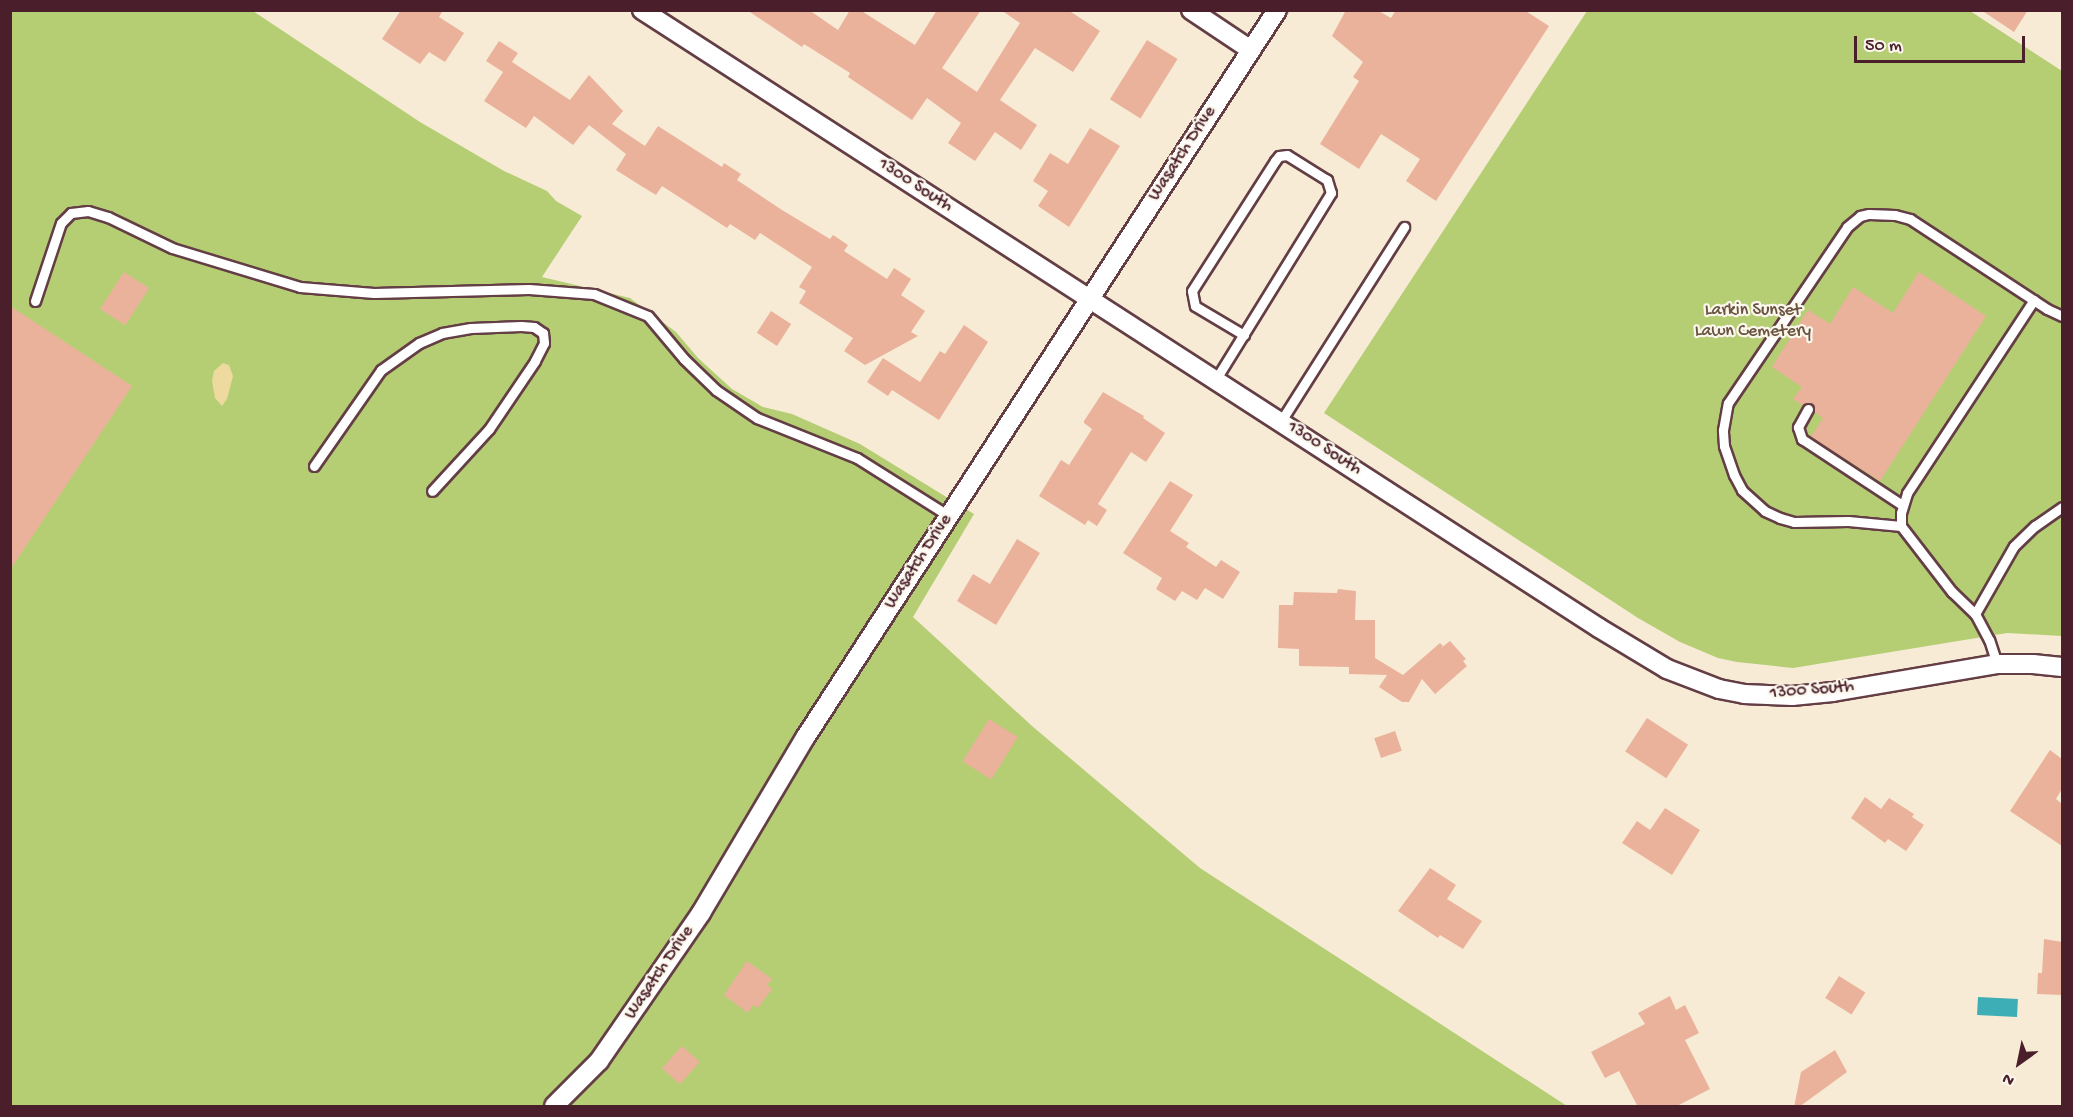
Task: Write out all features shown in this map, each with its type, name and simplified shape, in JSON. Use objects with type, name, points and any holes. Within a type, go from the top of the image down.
[{"type":"street","name":"1300 South","points":[[642,10],[1667,669],[1719,689],[1769,696],[1812,695],[1997,664],[2033,664],[2062,668]]},
{"type":"street","points":[[1191,10],[1251,50]]},
{"type":"street","name":"Wasatch Drive","points":[[554,1107],[599,1061],[701,913],[805,738],[1277,10]]},
{"type":"lane","points":[[1216,380],[1244,335],[1331,193],[1327,180],[1287,155],[1279,156],[1275,161],[1192,291],[1195,306],[1244,335]]},
{"type":"lane","points":[[35,301],[61,223],[71,213],[88,210],[108,217],[172,248],[300,287],[374,293],[529,289],[594,294],[648,316],[684,359],[716,390],[757,418],[857,458],[949,516]]},
{"type":"lane","points":[[1901,526],[1848,521],[1794,522],[1765,511],[1743,490],[1728,459],[1722,429],[1728,403],[1847,226],[1860,216],[1882,213],[1910,219],[2062,316]]},
{"type":"lane","points":[[1281,421],[1404,227]]},
{"type":"lane","points":[[1997,664],[1989,640],[1975,614],[1952,592],[1901,526],[1902,506],[1907,493],[2034,300]]},
{"type":"lane","points":[[314,466],[381,370],[419,343],[442,333],[471,328],[534,327],[543,333],[544,343],[535,361],[489,429],[432,491]]},
{"type":"lane","points":[[1808,409],[1798,427],[1802,439],[1902,506]]},
{"type":"lane","points":[[1975,614],[2014,546],[2035,526],[2062,507]]},
{"type":"green space","points":[[10,11],[253,11],[420,122],[504,171],[547,191],[556,201],[582,216],[542,277],[630,298],[676,332],[698,358],[732,389],[763,407],[792,414],[860,444],[974,514],[913,617],[1032,726],[1200,868],[1567,1106],[11,1106]]},
{"type":"green space","name":"Larkin Sunset Lawn Cemetery","points":[[1587,11],[1970,11],[2062,71],[2062,636],[2007,633],[1793,668],[1718,658],[1680,642],[1638,618],[1324,413]]},
{"type":"sand","points":[[223,363],[229,365],[233,376],[227,399],[222,406],[215,398],[212,381],[214,371]]},
{"type":"water","points":[[1978,997],[2018,999],[2017,1017],[1977,1015]]},
{"type":"building","points":[[401,10],[443,10],[439,17],[464,33],[445,62],[429,52],[420,64],[382,39]]},
{"type":"building","points":[[747,10],[809,10],[838,30],[850,10],[860,10],[915,45],[937,10],[981,10],[942,68],[977,92],[1020,23],[1001,10],[1068,10],[1100,31],[1073,72],[1035,48],[1000,100],[1037,125],[1021,150],[995,132],[975,161],[948,143],[961,123],[927,98],[912,120],[848,77],[850,73],[804,44],[802,47]]},
{"type":"building","points":[[1346,10],[1377,10],[1391,18],[1396,10],[1524,10],[1549,26],[1436,201],[1406,181],[1420,159],[1381,134],[1359,169],[1320,144],[1359,81],[1353,77],[1363,62],[1332,36]]},
{"type":"building","points":[[1981,10],[2028,10],[2014,32]]},
{"type":"building","points":[[1147,40],[1178,59],[1140,118],[1110,99]]},
{"type":"building","points":[[499,41],[518,53],[512,62],[570,100],[589,75],[623,111],[612,124],[645,146],[658,126],[722,167],[724,163],[741,174],[737,180],[782,210],[830,239],[833,235],[848,245],[844,251],[887,279],[894,268],[911,279],[901,295],[925,311],[911,332],[918,336],[865,365],[844,351],[853,338],[799,303],[806,291],[799,287],[812,267],[760,233],[755,240],[730,224],[727,228],[662,186],[656,195],[616,170],[626,154],[589,125],[573,145],[534,116],[526,128],[484,101],[503,72],[486,61]]},
{"type":"building","points":[[1090,128],[1120,146],[1069,227],[1038,206],[1048,191],[1033,181],[1050,153],[1068,164]]},
{"type":"building","points":[[124,272],[149,288],[125,325],[100,309]]},
{"type":"building","points":[[1919,272],[1986,316],[1880,481],[1811,437],[1823,418],[1814,412],[1812,403],[1802,405],[1793,399],[1802,387],[1772,367],[1808,310],[1830,324],[1853,287],[1893,313]]},
{"type":"building","points":[[10,306],[132,386],[10,570]]},
{"type":"building","points":[[771,311],[791,324],[777,346],[757,333]]},
{"type":"building","points":[[964,325],[988,342],[939,420],[892,390],[888,396],[867,382],[883,358],[920,382],[940,351],[945,354]]},
{"type":"building","points":[[1103,392],[1144,416],[1143,418],[1165,433],[1146,462],[1131,452],[1098,504],[1107,510],[1097,526],[1088,520],[1085,525],[1039,496],[1061,460],[1069,465],[1092,429],[1084,421]]},
{"type":"building","points":[[1170,481],[1193,495],[1170,531],[1189,543],[1186,547],[1216,567],[1221,560],[1240,572],[1223,599],[1205,588],[1197,600],[1182,591],[1175,601],[1156,589],[1162,578],[1123,553]]},
{"type":"building","points":[[1017,539],[1040,553],[996,625],[957,601],[973,574],[990,584]]},
{"type":"building","points":[[1338,589],[1356,591],[1355,620],[1375,620],[1375,658],[1403,675],[1440,643],[1443,646],[1441,648],[1450,641],[1466,659],[1463,661],[1467,666],[1435,694],[1422,679],[1409,702],[1402,702],[1379,687],[1387,675],[1349,674],[1349,667],[1299,666],[1299,649],[1278,648],[1279,605],[1293,605],[1294,592],[1337,593]]},
{"type":"building","points":[[1647,718],[1688,745],[1666,778],[1625,752]]},
{"type":"building","points":[[989,719],[1018,737],[991,779],[963,761]]},
{"type":"building","points":[[1395,731],[1402,751],[1381,758],[1374,738]]},
{"type":"building","points":[[2050,750],[2062,759],[2062,789],[2056,799],[2062,804],[2062,846],[2010,811]]},
{"type":"building","points":[[1865,797],[1881,809],[1889,798],[1914,814],[1912,817],[1924,825],[1906,851],[1888,839],[1885,843],[1851,818]]},
{"type":"building","points":[[1665,808],[1700,830],[1672,875],[1622,843],[1637,821],[1650,830]]},
{"type":"building","points":[[1430,868],[1456,885],[1447,899],[1482,921],[1463,949],[1440,935],[1438,938],[1398,911]]},
{"type":"building","points":[[2044,939],[2062,942],[2062,995],[2037,994],[2038,973],[2042,973]]},
{"type":"building","points":[[747,961],[772,979],[767,985],[772,989],[758,1008],[753,1005],[748,1013],[724,995]]},
{"type":"building","points":[[1839,976],[1865,992],[1852,1014],[1825,998]]},
{"type":"building","points":[[1670,996],[1676,1010],[1685,1005],[1699,1033],[1685,1040],[1710,1089],[1675,1107],[1638,1107],[1619,1071],[1605,1078],[1591,1052],[1645,1024],[1638,1013]]},
{"type":"building","points":[[682,1046],[700,1062],[680,1084],[662,1068]]},
{"type":"building","points":[[1835,1050],[1847,1072],[1799,1107],[1794,1107],[1801,1072]]}]
